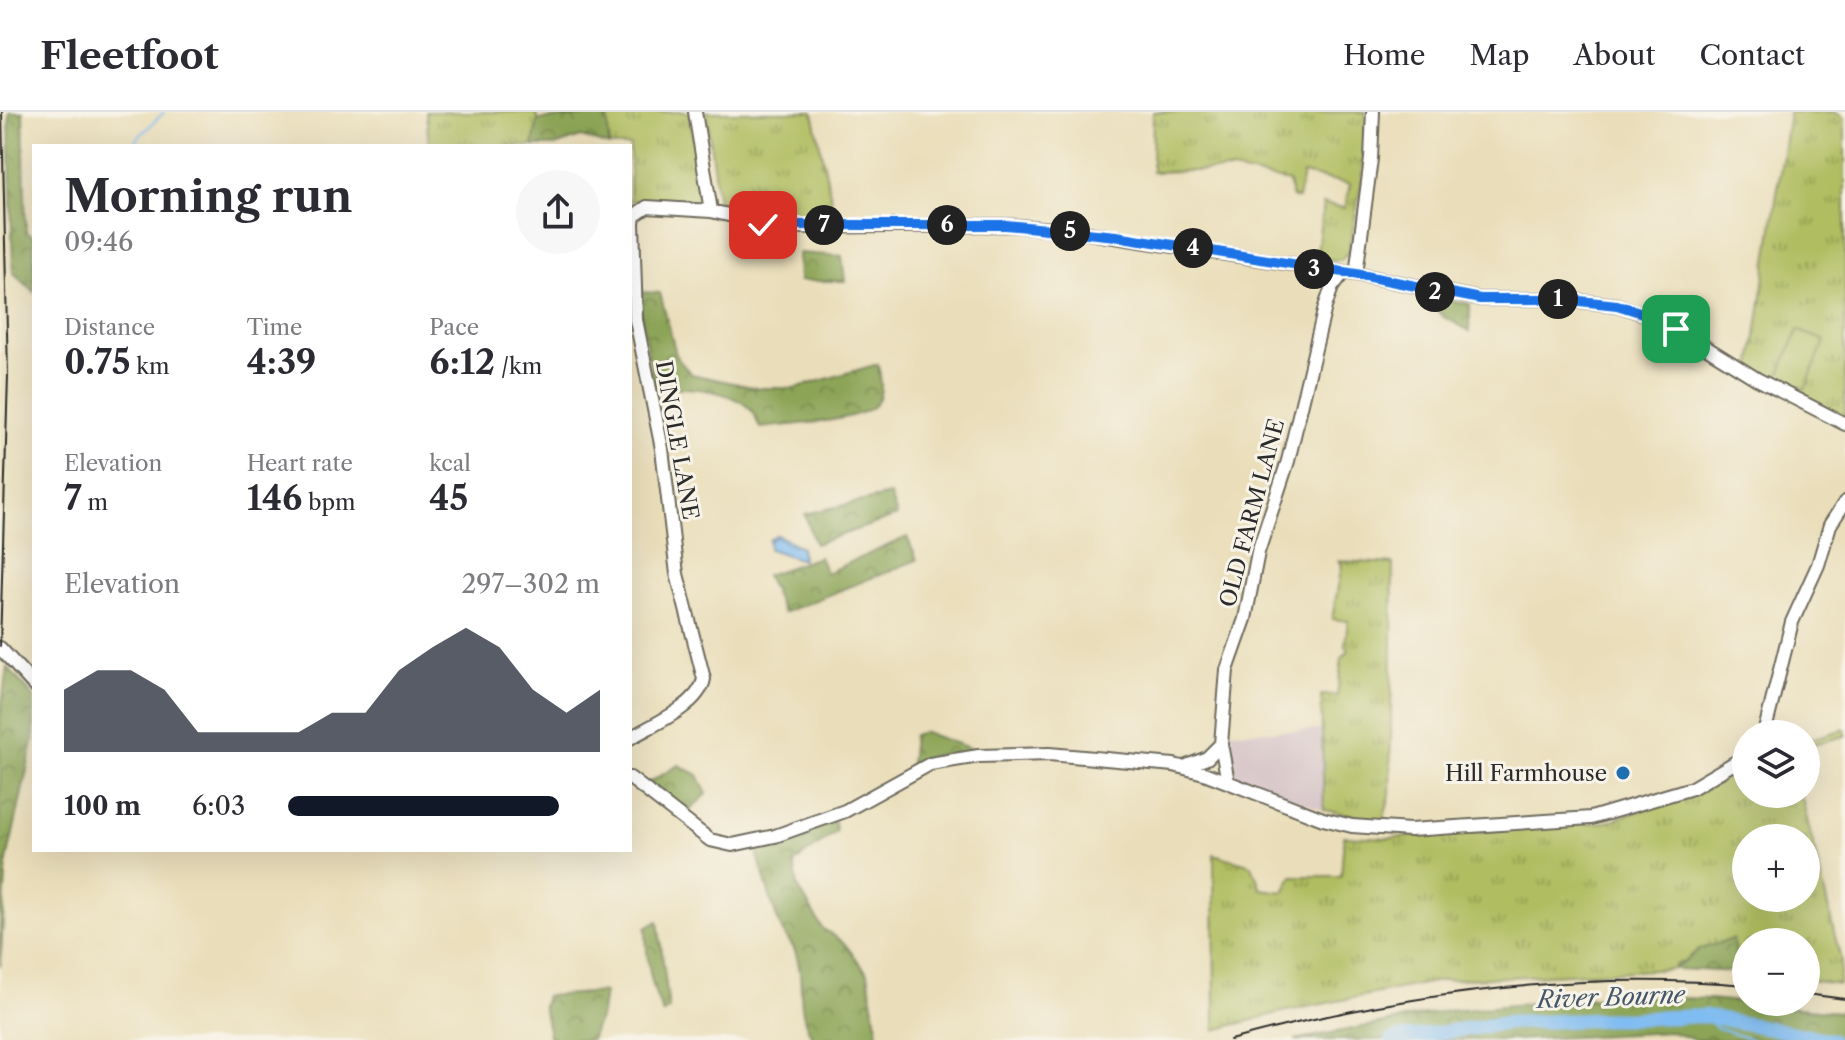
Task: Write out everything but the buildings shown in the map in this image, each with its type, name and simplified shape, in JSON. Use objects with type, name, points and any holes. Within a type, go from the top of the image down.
[{"type":"street","points":[[695,112],[711,211]]},
{"type":"street","points":[[1350,274],[1371,159],[1373,112]]},
{"type":"street","name":"DINGLE LANE","points":[[632,737],[689,700],[704,679],[679,586],[662,449],[636,320],[634,216],[647,207],[711,211],[780,227],[994,225],[1075,231],[1350,274],[1480,299],[1581,300],[1627,307],[1662,320],[1757,379],[1845,424]]},
{"type":"street","points":[[1316,270],[1330,292]]},
{"type":"street","name":"OLD FARM LANE","points":[[1228,782],[1221,744],[1227,670],[1245,619],[1258,552],[1288,461],[1330,292],[1350,274]]},
{"type":"street","points":[[1768,720],[1792,622],[1818,565],[1830,525],[1845,502]]},
{"type":"street","points":[[0,648],[32,683]]},
{"type":"street","points":[[1184,767],[1207,758],[1221,744]]},
{"type":"street","points":[[632,780],[710,840],[732,845],[775,836],[845,811],[922,767],[943,760],[1049,754],[1184,767],[1340,824],[1376,829],[1444,829],[1602,816],[1692,788],[1732,764]]},
{"type":"shaded area","points":[[1322,730],[1324,810],[1232,777],[1226,732]]},
{"type":"green space","points":[[9,112],[23,112],[26,232],[32,236],[32,290],[13,272]]},
{"type":"green space","points":[[426,112],[536,112],[538,120],[533,144],[429,144]]},
{"type":"green space","points":[[689,112],[704,207],[632,201],[632,144],[609,144],[607,114]]},
{"type":"green space","points":[[706,112],[813,112],[836,222],[751,215],[718,202]]},
{"type":"green space","points":[[1153,112],[1366,112],[1363,174],[1349,251],[1341,260],[1316,260],[1323,204],[1345,208],[1350,184],[1303,174],[1298,199],[1292,197],[1289,182],[1232,170],[1152,172]]},
{"type":"green space","points":[[1789,112],[1834,112],[1845,118],[1845,417],[1751,370]]},
{"type":"green space","points":[[607,114],[609,144],[581,137],[561,144],[533,144],[538,120]]},
{"type":"green space","points":[[798,253],[842,256],[845,281],[799,281]]},
{"type":"green space","points":[[637,292],[660,293],[677,358],[691,374],[757,388],[795,388],[878,364],[881,383],[879,398],[869,409],[857,414],[760,428],[749,408],[727,395],[689,388],[654,389]]},
{"type":"green space","points":[[1424,295],[1470,304],[1470,331],[1442,316]]},
{"type":"green space","points":[[1798,330],[1825,341],[1805,389],[1778,378]]},
{"type":"green space","points":[[890,495],[897,516],[815,544],[805,514]]},
{"type":"green space","points":[[907,537],[917,560],[783,613],[766,575],[819,557],[826,573]]},
{"type":"green space","points":[[1339,561],[1393,564],[1390,795],[1383,821],[1324,810],[1321,695],[1337,696],[1342,658],[1349,650],[1345,644],[1348,621],[1332,619],[1342,565]]},
{"type":"green space","points":[[7,667],[32,695],[32,747],[7,861],[0,966],[0,716]]},
{"type":"green space","points":[[1845,729],[1845,736],[1820,742],[1820,736]]},
{"type":"green space","points":[[923,732],[978,751],[936,755],[910,765],[913,735]]},
{"type":"green space","points":[[679,765],[698,775],[707,794],[686,814],[648,783]]},
{"type":"green space","points":[[1732,773],[1732,808],[1804,808],[1808,824],[1732,824],[1732,912],[1820,912],[1820,873],[1841,961],[1839,984],[1820,982],[1820,928],[1732,928],[1732,940],[1675,965],[1674,969],[1443,980],[1282,1012],[1215,1030],[1214,854],[1252,865],[1261,889],[1284,892],[1292,876],[1341,876],[1344,836],[1390,838],[1606,822],[1705,789]]},
{"type":"green space","points":[[835,822],[836,832],[794,863],[798,887],[822,928],[844,943],[868,974],[879,1040],[815,1040],[804,1019],[795,951],[778,920],[755,846]]},
{"type":"green space","points":[[658,921],[669,1009],[663,1013],[652,983],[646,939],[646,928]]},
{"type":"green space","points":[[1732,939],[1732,972],[1674,969],[1700,949]]},
{"type":"green space","points":[[604,992],[601,1013],[591,1040],[550,1040],[543,1006],[546,996]]},
{"type":"green space","points":[[1617,996],[1710,999],[1732,1001],[1732,1016],[1820,1016],[1820,1010],[1845,1013],[1845,1040],[1695,1040],[1671,1032],[1514,1040],[1295,1040],[1446,1011]]},
{"type":"water","points":[[777,535],[801,547],[802,560],[769,549],[769,540]]},
{"type":"waterway","points":[[132,144],[164,112]]},
{"type":"waterway","points":[[1706,1016],[1717,1028],[1753,1040]]},
{"type":"waterway","name":"River Bourne","points":[[1392,1040],[1507,1023],[1706,1016],[1831,1040]]},
{"type":"railway","points":[[0,646],[8,375],[2,112]]},
{"type":"railway","points":[[1230,1040],[1357,1010],[1486,990],[1616,981],[1732,984]]},
{"type":"railway","points":[[1820,996],[1845,999]]},
{"type":"place","name":"Hill Farmhouse","points":[[1623,773]]},
{"type":"route","points":[[763,225],[1006,225],[1075,231],[1356,274],[1428,291],[1480,299],[1561,299],[1617,305],[1662,320],[1676,329]]}]
